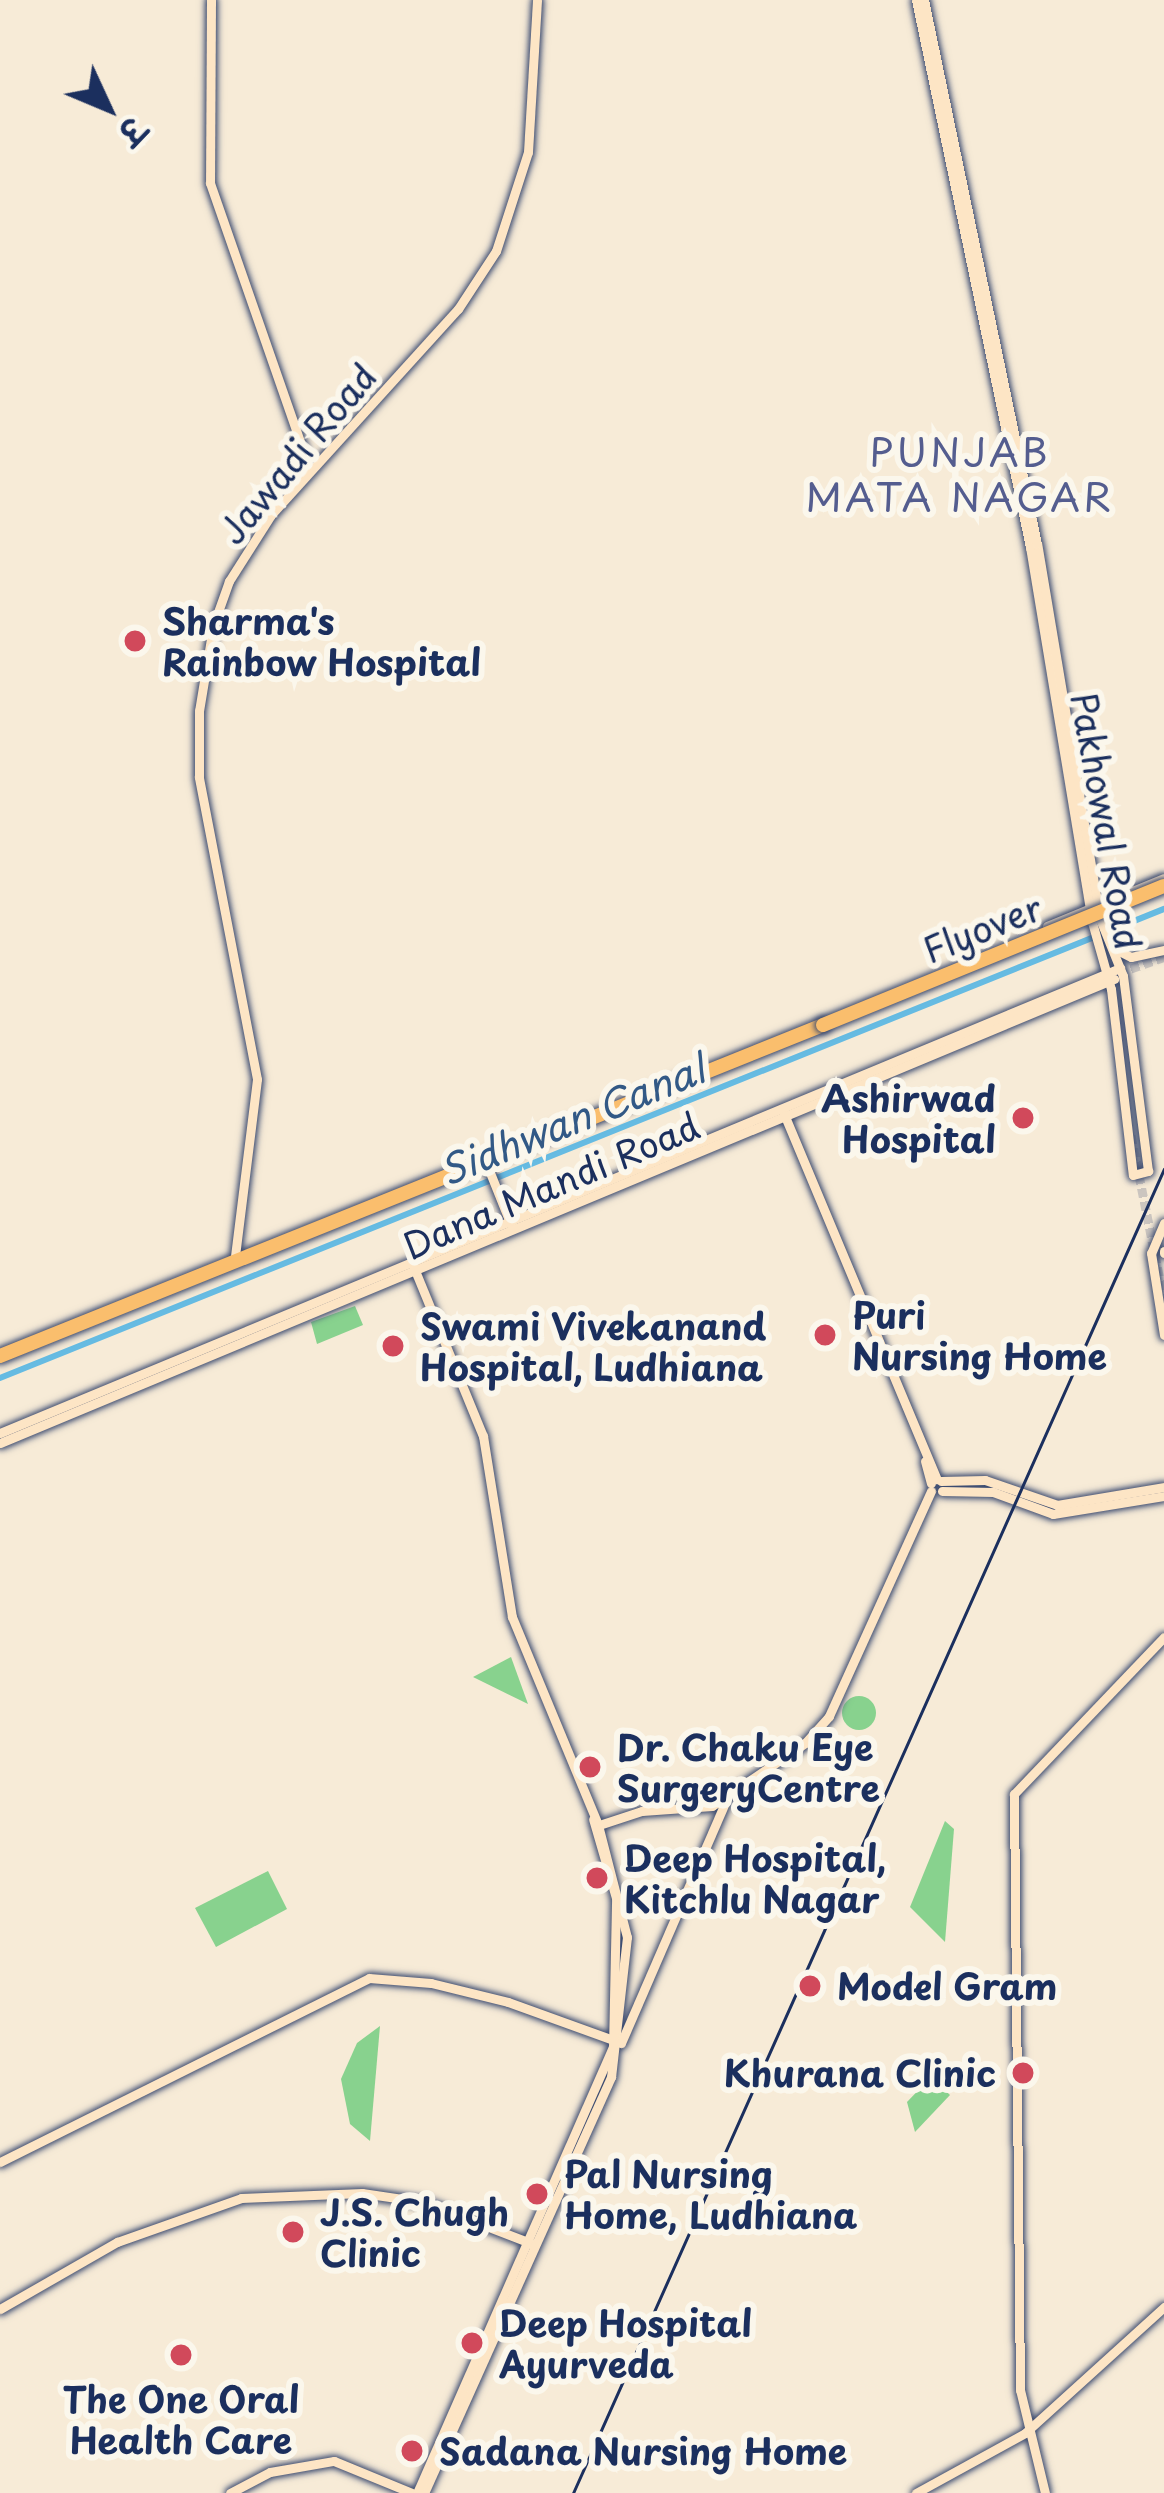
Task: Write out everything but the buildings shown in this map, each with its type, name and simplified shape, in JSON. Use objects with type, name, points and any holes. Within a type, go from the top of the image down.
[{"type":"highway","name":"Flyover","points":[[799,1033],[1164,885]]},
{"type":"highway","points":[[0,1353],[799,1033]]},
{"type":"highway","points":[[0,1353],[487,1165],[799,1033]]},
{"type":"street","points":[[212,0],[210,183],[309,468]]},
{"type":"street","name":"Jawadi Road","points":[[235,1256],[256,1066],[203,804],[199,711],[223,595],[309,468],[458,309],[496,251],[528,152],[537,0]]},
{"type":"street","name":"Pakhowal Road","points":[[921,1],[1036,544],[1095,915],[1108,945],[1114,975],[1148,1171],[1133,1175],[1114,975],[1102,959],[1108,945]]},
{"type":"street","points":[[799,1033],[1164,885]]},
{"type":"street","points":[[1108,945],[1132,957],[1164,950]]},
{"type":"street","points":[[1081,981],[1102,959]]},
{"type":"street","points":[[957,1039],[1081,981],[1114,975]]},
{"type":"street","name":"Dana Mandi Road","points":[[0,1443],[1114,975]]},
{"type":"street","points":[[1076,994],[1101,996],[1114,1007]]},
{"type":"street","points":[[594,1824],[726,1800],[791,1757],[829,1716],[937,1485],[784,1113]]},
{"type":"street","points":[[487,1165],[511,1226]]},
{"type":"street","points":[[1164,1223],[1151,1248],[1164,1335]]},
{"type":"street","points":[[0,1433],[413,1267],[483,1436],[512,1617],[594,1824],[616,1898],[618,2042]]},
{"type":"street","points":[[937,1485],[985,1480],[1058,1505],[1164,1491]]},
{"type":"street","points":[[1046,2493],[1025,2433],[1014,1794],[1164,1637]]},
{"type":"street","points":[[230,2493],[270,2472],[334,2461],[418,2493],[726,1800]]},
{"type":"street","points":[[0,2162],[369,1978],[431,1983],[508,2002],[618,2042]]},
{"type":"street","points":[[0,2309],[117,2242],[241,2198],[362,2193],[424,2202],[530,2243]]},
{"type":"street","points":[[916,2493],[1025,2433],[1164,2307]]},
{"type":"street","points":[[937,2493],[969,2467]]},
{"type":"green space","points":[[355,1306],[363,1325],[317,1344],[311,1322]]},
{"type":"green space","points":[[511,1657],[528,1704],[473,1677]]},
{"type":"green space","points":[[859,1696],[871,1701],[876,1713],[871,1725],[859,1730],[847,1725],[842,1713],[847,1701]]},
{"type":"green space","points":[[945,1821],[954,1829],[945,1942],[910,1907]]},
{"type":"green space","points":[[268,1871],[287,1909],[216,1947],[195,1908]]},
{"type":"green space","points":[[380,2026],[370,2141],[350,2124],[341,2079],[357,2043]]},
{"type":"green space","points":[[931,2077],[950,2095],[915,2132],[907,2102]]},
{"type":"waterway","name":"Sidhwan Canal","points":[[0,1378],[1164,909]]},
{"type":"tunnel","points":[[1118,973],[1164,957]]},
{"type":"tunnel","points":[[1131,1135],[1164,1300]]},
{"type":"railway","points":[[573,2493],[1164,1169]]},
{"type":"place","name":"Sharma's Rainbow Hospital","points":[[135,641]]},
{"type":"place","name":"Ashirwad Hospital","points":[[1023,1118]]},
{"type":"place","name":"Puri Nursing Home","points":[[825,1335]]},
{"type":"place","name":"Swami Vivekanand Hospital, Ludhiana","points":[[393,1346]]},
{"type":"place","name":"Dr. Chaku Eye SurgeryCentre","points":[[590,1767]]},
{"type":"place","name":"Deep Hospital, Kitchlu Nagar","points":[[597,1878]]},
{"type":"place","name":"Model Gram","points":[[810,1986]]},
{"type":"place","name":"Khurana Clinic","points":[[1023,2073]]},
{"type":"place","name":"Pal Nursing Home, Ludhiana","points":[[537,2194]]},
{"type":"place","name":"J.S. Chugh Clinic","points":[[293,2232]]},
{"type":"place","name":"Deep Hospital Ayurveda","points":[[472,2343]]},
{"type":"place","name":"The One Oral Health Care","points":[[181,2355]]},
{"type":"place","name":"Sadana Nursing Home","points":[[412,2451]]},
{"type":"district","name":"PUNJAB MATA NAGAR","points":[[960,474]]}]
